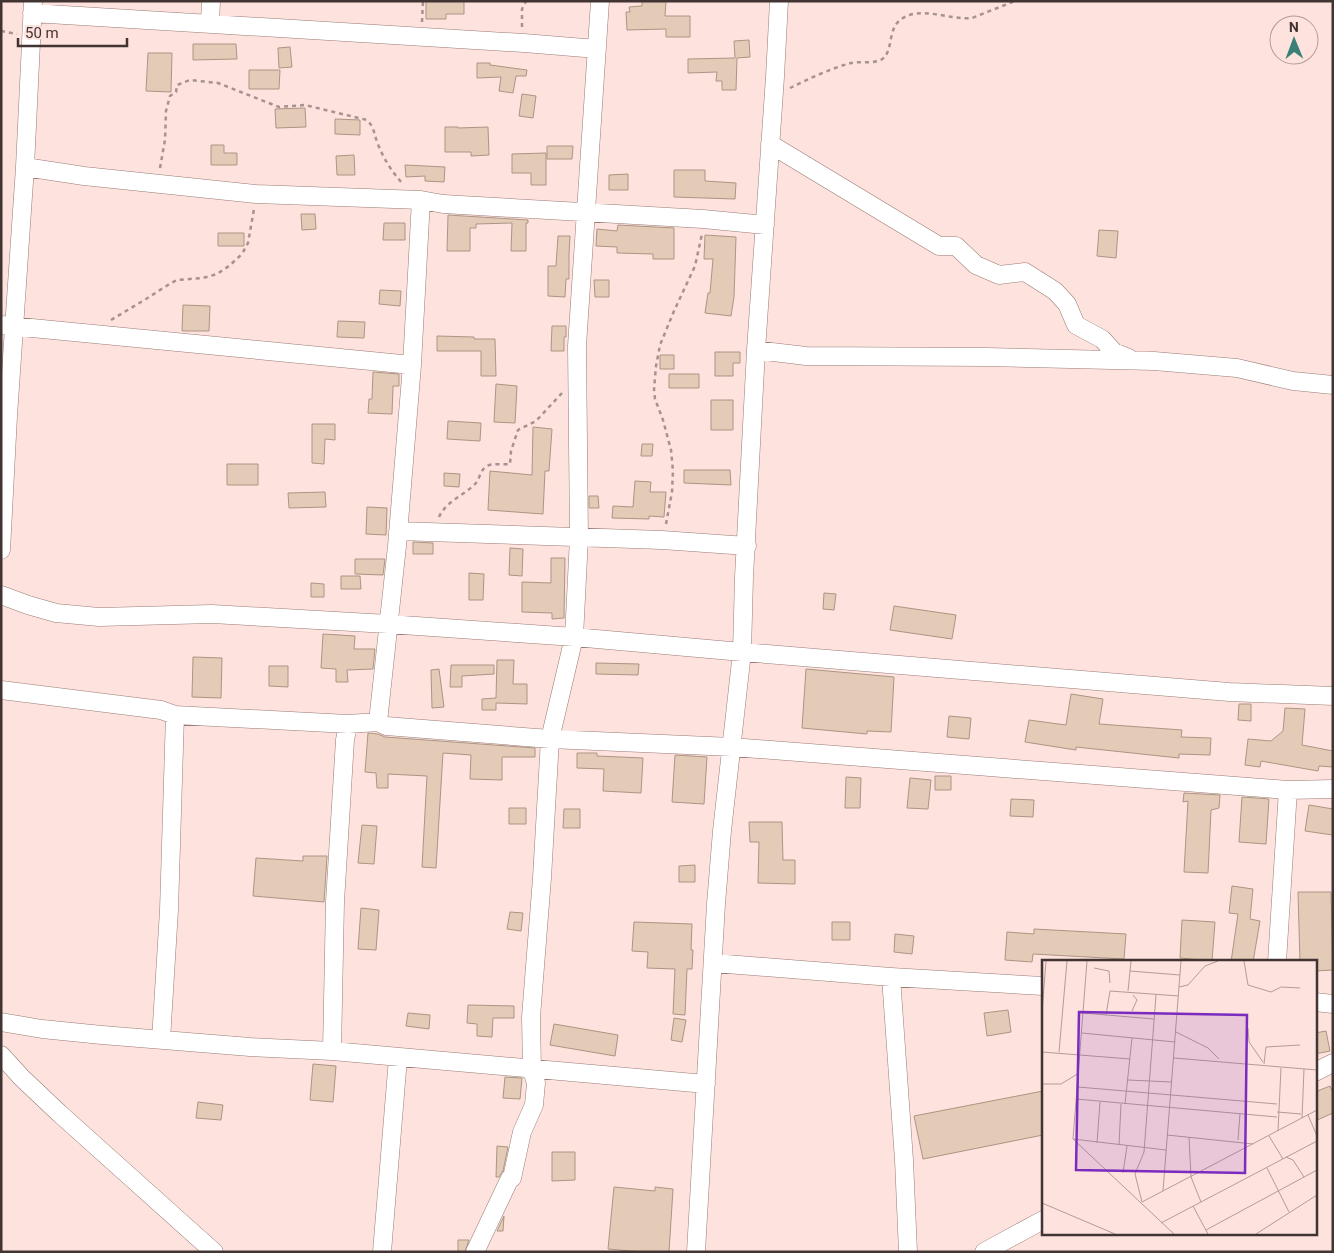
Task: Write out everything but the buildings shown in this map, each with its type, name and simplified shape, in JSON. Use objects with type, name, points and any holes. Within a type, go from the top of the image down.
[{"type":"street","points":[[210,24],[211,1]]},
{"type":"street","points":[[475,1252],[510,1178],[512,1178],[522,1132],[534,1104],[536,1083],[532,1070],[531,1017],[550,739],[574,637],[579,538],[578,346],[600,1]]},
{"type":"street","points":[[696,1252],[722,831],[742,652],[756,350],[779,1]]},
{"type":"street","points":[[1,550],[8,325],[25,167],[33,7],[147,21],[421,36],[596,49]]},
{"type":"street","points":[[770,144],[939,246],[956,246],[976,265],[999,275],[1025,272],[1054,291],[1067,304],[1076,325],[1102,340],[1114,352],[1134,360]]},
{"type":"street","points":[[25,167],[84,176],[256,194],[421,200],[443,204],[765,225]]},
{"type":"street","points":[[378,722],[398,531],[412,366],[421,200]]},
{"type":"street","points":[[8,325],[412,366]]},
{"type":"street","points":[[756,350],[806,356],[987,357],[1193,363],[1237,368],[1292,381],[1333,385]]},
{"type":"street","points":[[398,531],[662,540],[747,546]]},
{"type":"street","points":[[1,595],[56,613],[99,617],[212,614],[388,624],[574,637],[1230,692],[1333,696]]},
{"type":"street","points":[[1,690],[161,710],[175,715],[348,724],[378,722],[386,726],[550,739],[732,747],[1288,790],[1333,788]]},
{"type":"street","points":[[161,1040],[169,910],[175,715]]},
{"type":"street","points":[[332,1051],[336,902],[348,724]]},
{"type":"street","points":[[1277,960],[1288,790]]},
{"type":"street","points":[[714,963],[890,977],[1042,986]]},
{"type":"street","points":[[890,977],[903,1142],[908,1252]]},
{"type":"street","points":[[1316,1002],[1333,1004]]},
{"type":"street","points":[[1,1022],[42,1029],[161,1040],[241,1047],[332,1051],[706,1084]]},
{"type":"street","points":[[1,1055],[59,1113],[214,1252]]},
{"type":"street","points":[[382,1252],[398,1058]]},
{"type":"street","points":[[1316,1072],[1333,1063]]},
{"type":"street","points":[[984,1252],[1042,1221]]},
{"type":"path","points":[[421,36],[423,1]]},
{"type":"path","points":[[524,43],[522,18],[526,1]]},
{"type":"path","points":[[774,96],[805,80],[852,62],[878,61],[883,59],[892,33],[897,23],[903,18],[914,14],[972,18],[1015,1]]},
{"type":"path","points":[[158,183],[165,140],[166,111],[170,96],[176,92],[178,84],[190,80],[218,83],[279,107],[305,105],[367,120],[373,126],[377,142],[386,163],[421,200]]},
{"type":"path","points":[[85,334],[170,283],[177,280],[203,278],[217,274],[229,266],[242,254],[248,243],[256,194]]},
{"type":"path","points":[[662,540],[668,514],[673,470],[664,420],[655,399],[656,366],[660,346],[695,266],[702,232],[718,221]]},
{"type":"path","points":[[436,532],[439,515],[444,507],[478,481],[482,471],[488,465],[510,464],[511,451],[518,430],[536,421],[565,390]]}]
